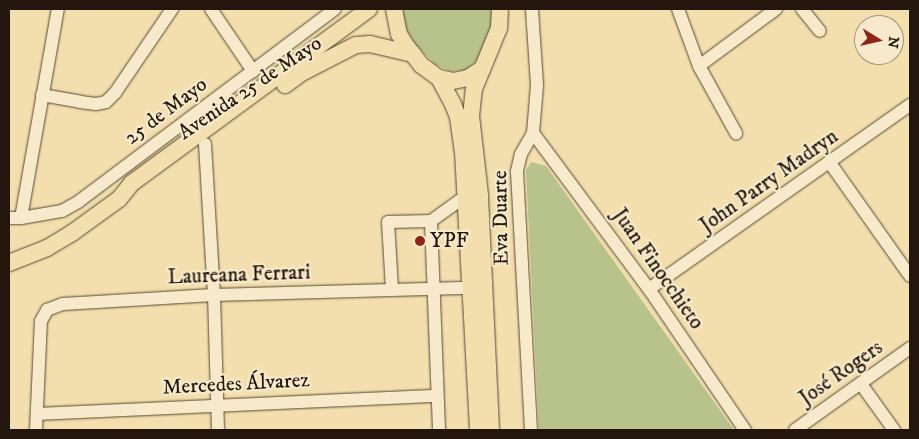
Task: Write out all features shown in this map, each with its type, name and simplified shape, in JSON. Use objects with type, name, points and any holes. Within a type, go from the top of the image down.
[{"type":"main road","name":"Avenida 25 de Mayo","points":[[9,263],[47,248],[72,233],[119,199],[132,184],[369,9]]},
{"type":"main road","points":[[394,9],[399,34],[421,65],[439,78],[453,81],[468,78],[482,69]]},
{"type":"main road","points":[[491,430],[480,195],[471,102],[499,28],[500,9]]},
{"type":"main road","name":"Avenida 25 de Mayo","points":[[119,199],[133,194],[303,72],[356,45],[370,44],[413,54]]},
{"type":"main road","points":[[439,78],[458,118],[467,195],[478,430]]},
{"type":"street","points":[[15,218],[42,95],[58,9]]},
{"type":"street","points":[[42,95],[96,104],[106,102],[115,93],[172,9]]},
{"type":"street","points":[[211,9],[253,71]]},
{"type":"street","name":"25 de Mayo","points":[[15,218],[62,211],[78,202],[335,9]]},
{"type":"street","name":"Eva Duarte","points":[[531,430],[517,171],[522,154],[533,133],[537,85],[532,9]]},
{"type":"street","points":[[678,9],[699,66],[736,133]]},
{"type":"street","points":[[699,66],[776,9]]},
{"type":"street","points":[[802,9],[820,31]]},
{"type":"street","name":"John Parry Madryn","points":[[649,289],[909,108]]},
{"type":"street","name":"Juan Finocchieto","points":[[533,133],[649,289],[745,430]]},
{"type":"street","points":[[205,144],[214,295],[218,430]]},
{"type":"street","points":[[830,164],[910,276]]},
{"type":"street","points":[[392,289],[388,222],[431,221],[467,195]]},
{"type":"street","points":[[431,221],[439,430]]},
{"type":"street","name":"Laureana Ferrari","points":[[37,414],[41,321],[47,310],[63,304],[214,295],[434,287],[471,288]]},
{"type":"street","name":"José Rogers","points":[[795,430],[910,348]]},
{"type":"street","points":[[861,384],[894,430]]},
{"type":"street","name":"Mercedes Álvarez","points":[[37,414],[437,396]]},
{"type":"street","points":[[36,430],[37,414]]},
{"type":"green space","points":[[400,9],[494,9],[494,15],[489,37],[482,54],[467,70],[450,71],[435,64],[417,46],[401,22]]},
{"type":"green space","points":[[531,162],[546,166],[734,430],[539,430],[526,170]]},
{"type":"place","name":"YPF","points":[[420,241]]}]
